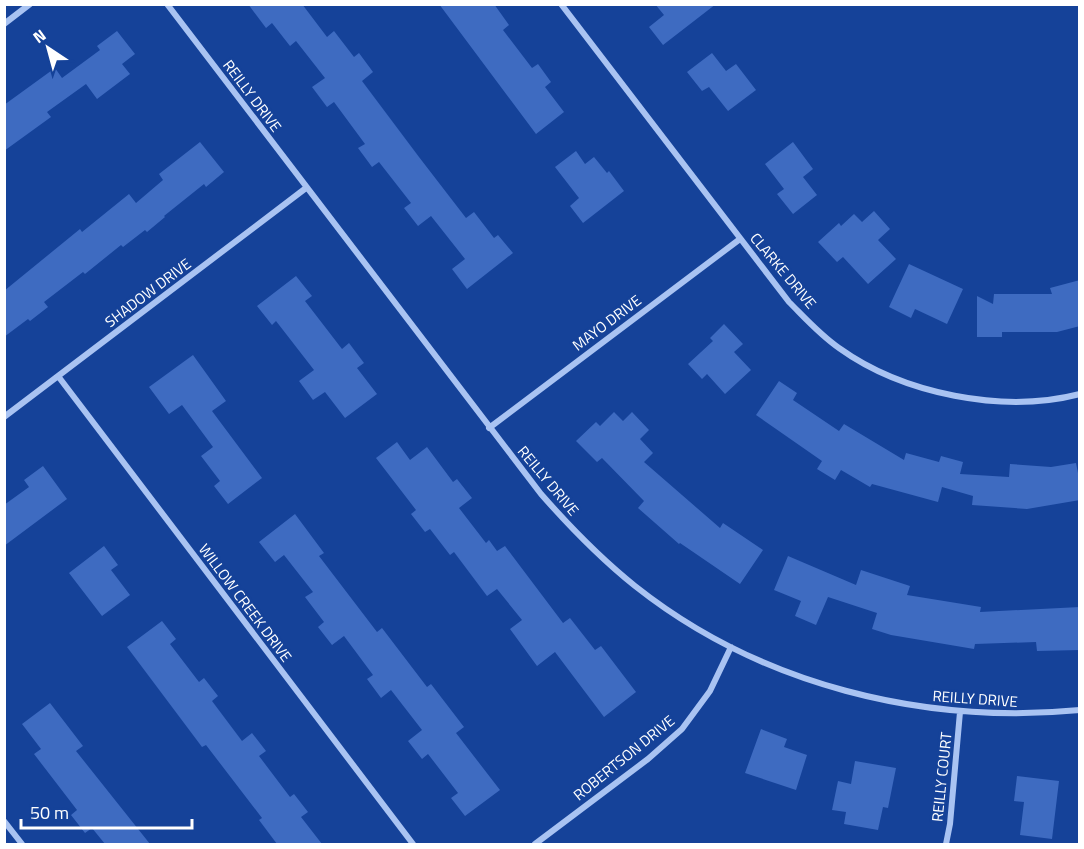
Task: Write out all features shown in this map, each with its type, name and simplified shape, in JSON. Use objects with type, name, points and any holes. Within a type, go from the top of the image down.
[{"type":"street","points":[[4,24],[30,4]]},
{"type":"street","name":"REILLY DRIVE","points":[[167,4],[541,494],[605,560],[646,594],[699,629],[731,646],[784,670],[849,693],[900,704],[960,712],[1025,714],[1080,710]]},
{"type":"street","name":"CLARKE DRIVE","points":[[561,4],[789,302],[840,350],[909,383],[944,394],[980,400],[1036,400],[1080,394]]},
{"type":"street","name":"SHADOW DRIVE","points":[[4,417],[306,188]]},
{"type":"street","name":"MAYO DRIVE","points":[[489,428],[740,239]]},
{"type":"street","name":"WILLOW CREEK DRIVE","points":[[58,376],[413,844]]},
{"type":"street","name":"ROBERTSON DRIVE","points":[[535,844],[648,759],[682,729],[710,691],[731,646]]},
{"type":"street","name":"REILLY COURT","points":[[946,844],[950,824],[960,712]]},
{"type":"street","points":[[4,821],[22,844]]},
{"type":"building","points":[[248,4],[302,4],[327,37],[334,31],[354,57],[359,53],[373,72],[362,81],[419,157],[466,218],[474,212],[494,238],[498,235],[513,253],[467,289],[452,269],[465,259],[431,216],[418,226],[404,208],[411,203],[379,162],[372,167],[358,148],[365,144],[334,102],[327,107],[312,87],[325,78],[296,41],[290,46],[272,23],[266,28]]},
{"type":"building","points":[[439,4],[494,4],[509,25],[503,30],[532,68],[538,64],[551,82],[545,87],[564,112],[536,134]]},
{"type":"building","points":[[655,4],[716,4],[663,45],[649,27],[664,15]]},
{"type":"building","points":[[117,31],[135,54],[122,64],[130,74],[97,99],[86,84],[47,112],[51,117],[4,151],[4,105],[55,68],[62,78],[100,50],[97,46]]},
{"type":"building","points":[[712,53],[726,71],[736,64],[756,90],[728,111],[709,87],[702,91],[687,72]]},
{"type":"building","points":[[200,142],[224,172],[206,187],[204,184],[147,232],[145,230],[123,247],[121,245],[85,274],[83,272],[44,302],[48,307],[4,337],[4,291],[80,229],[82,232],[129,194],[136,203],[163,180],[159,174]]},
{"type":"building","points":[[793,142],[813,169],[803,177],[817,195],[793,214],[777,194],[784,189],[765,164]]},
{"type":"building","points":[[576,151],[585,164],[594,157],[607,173],[609,171],[624,191],[583,223],[570,206],[579,198],[555,167]]},
{"type":"building","points":[[874,211],[890,229],[878,240],[896,259],[868,284],[843,257],[837,262],[818,242],[839,223],[841,226],[854,214],[862,222]]},
{"type":"building","points":[[909,264],[963,289],[947,324],[915,309],[911,318],[889,307]]},
{"type":"building","points":[[296,276],[312,296],[305,301],[342,349],[349,343],[364,363],[357,368],[377,394],[345,418],[325,392],[313,400],[299,381],[314,370],[276,321],[272,325],[257,306]]},
{"type":"building","points":[[1080,280],[1080,326],[1057,332],[1002,332],[1002,337],[977,337],[977,296],[993,304],[994,294],[1052,294],[1050,288]]},
{"type":"building","points":[[724,324],[743,344],[734,352],[751,370],[725,394],[707,374],[702,379],[688,364],[713,341],[710,338]]},
{"type":"building","points":[[193,355],[226,401],[212,411],[262,478],[228,504],[214,486],[220,481],[201,456],[213,447],[182,405],[169,414],[149,387]]},
{"type":"building","points":[[779,381],[797,393],[793,400],[839,431],[844,424],[904,460],[906,453],[939,462],[941,456],[963,462],[960,474],[1009,477],[1010,464],[1051,467],[1076,463],[1078,473],[1080,472],[1080,500],[1027,509],[972,505],[973,496],[942,487],[938,502],[872,484],[870,487],[841,470],[835,480],[817,469],[822,461],[756,415]]},
{"type":"building","points":[[614,412],[623,421],[632,412],[649,430],[640,439],[653,453],[644,462],[720,528],[723,523],[763,550],[740,584],[679,544],[638,508],[644,501],[602,458],[597,462],[576,441],[596,422],[600,426]]},
{"type":"building","points":[[397,442],[410,460],[427,447],[453,482],[457,479],[472,498],[459,508],[486,543],[489,540],[497,551],[505,546],[563,623],[570,618],[595,650],[601,646],[636,692],[604,717],[555,652],[537,666],[510,629],[522,620],[497,589],[487,596],[454,552],[450,555],[430,529],[425,532],[411,514],[416,510],[376,458]]},
{"type":"building","points":[[43,466],[67,499],[4,546],[4,505],[29,487],[24,480]]},
{"type":"building","points":[[295,514],[324,553],[319,556],[377,632],[382,628],[427,687],[431,684],[464,727],[456,733],[500,790],[465,816],[451,798],[458,793],[428,754],[422,759],[408,741],[422,730],[391,690],[381,698],[367,679],[373,675],[344,636],[332,645],[318,627],[324,622],[305,597],[313,592],[284,555],[275,562],[259,542]]},
{"type":"building","points":[[104,546],[118,565],[111,570],[130,595],[102,616],[69,573]]},
{"type":"building","points":[[788,556],[856,585],[861,570],[910,586],[907,595],[981,607],[980,612],[1080,607],[1080,650],[1037,651],[1036,642],[975,644],[974,649],[891,635],[872,629],[877,613],[828,597],[816,625],[795,616],[801,601],[774,590]]},
{"type":"building","points":[[162,621],[176,639],[170,644],[199,682],[204,678],[218,696],[212,701],[242,741],[252,733],[266,751],[259,756],[290,797],[294,794],[308,812],[301,817],[322,844],[277,844],[259,820],[262,818],[206,745],[202,747],[127,647]]},
{"type":"building","points":[[50,703],[83,746],[76,751],[150,844],[105,844],[92,828],[85,833],[71,815],[77,810],[34,754],[41,749],[22,724]]},
{"type":"building","points":[[761,729],[787,739],[784,747],[807,755],[796,790],[745,773]]},
{"type":"building","points":[[855,761],[896,768],[888,808],[883,807],[878,830],[844,824],[846,812],[832,810],[838,781],[851,784]]},
{"type":"building","points":[[1017,776],[1059,781],[1052,839],[1020,835],[1024,802],[1014,801]]}]
